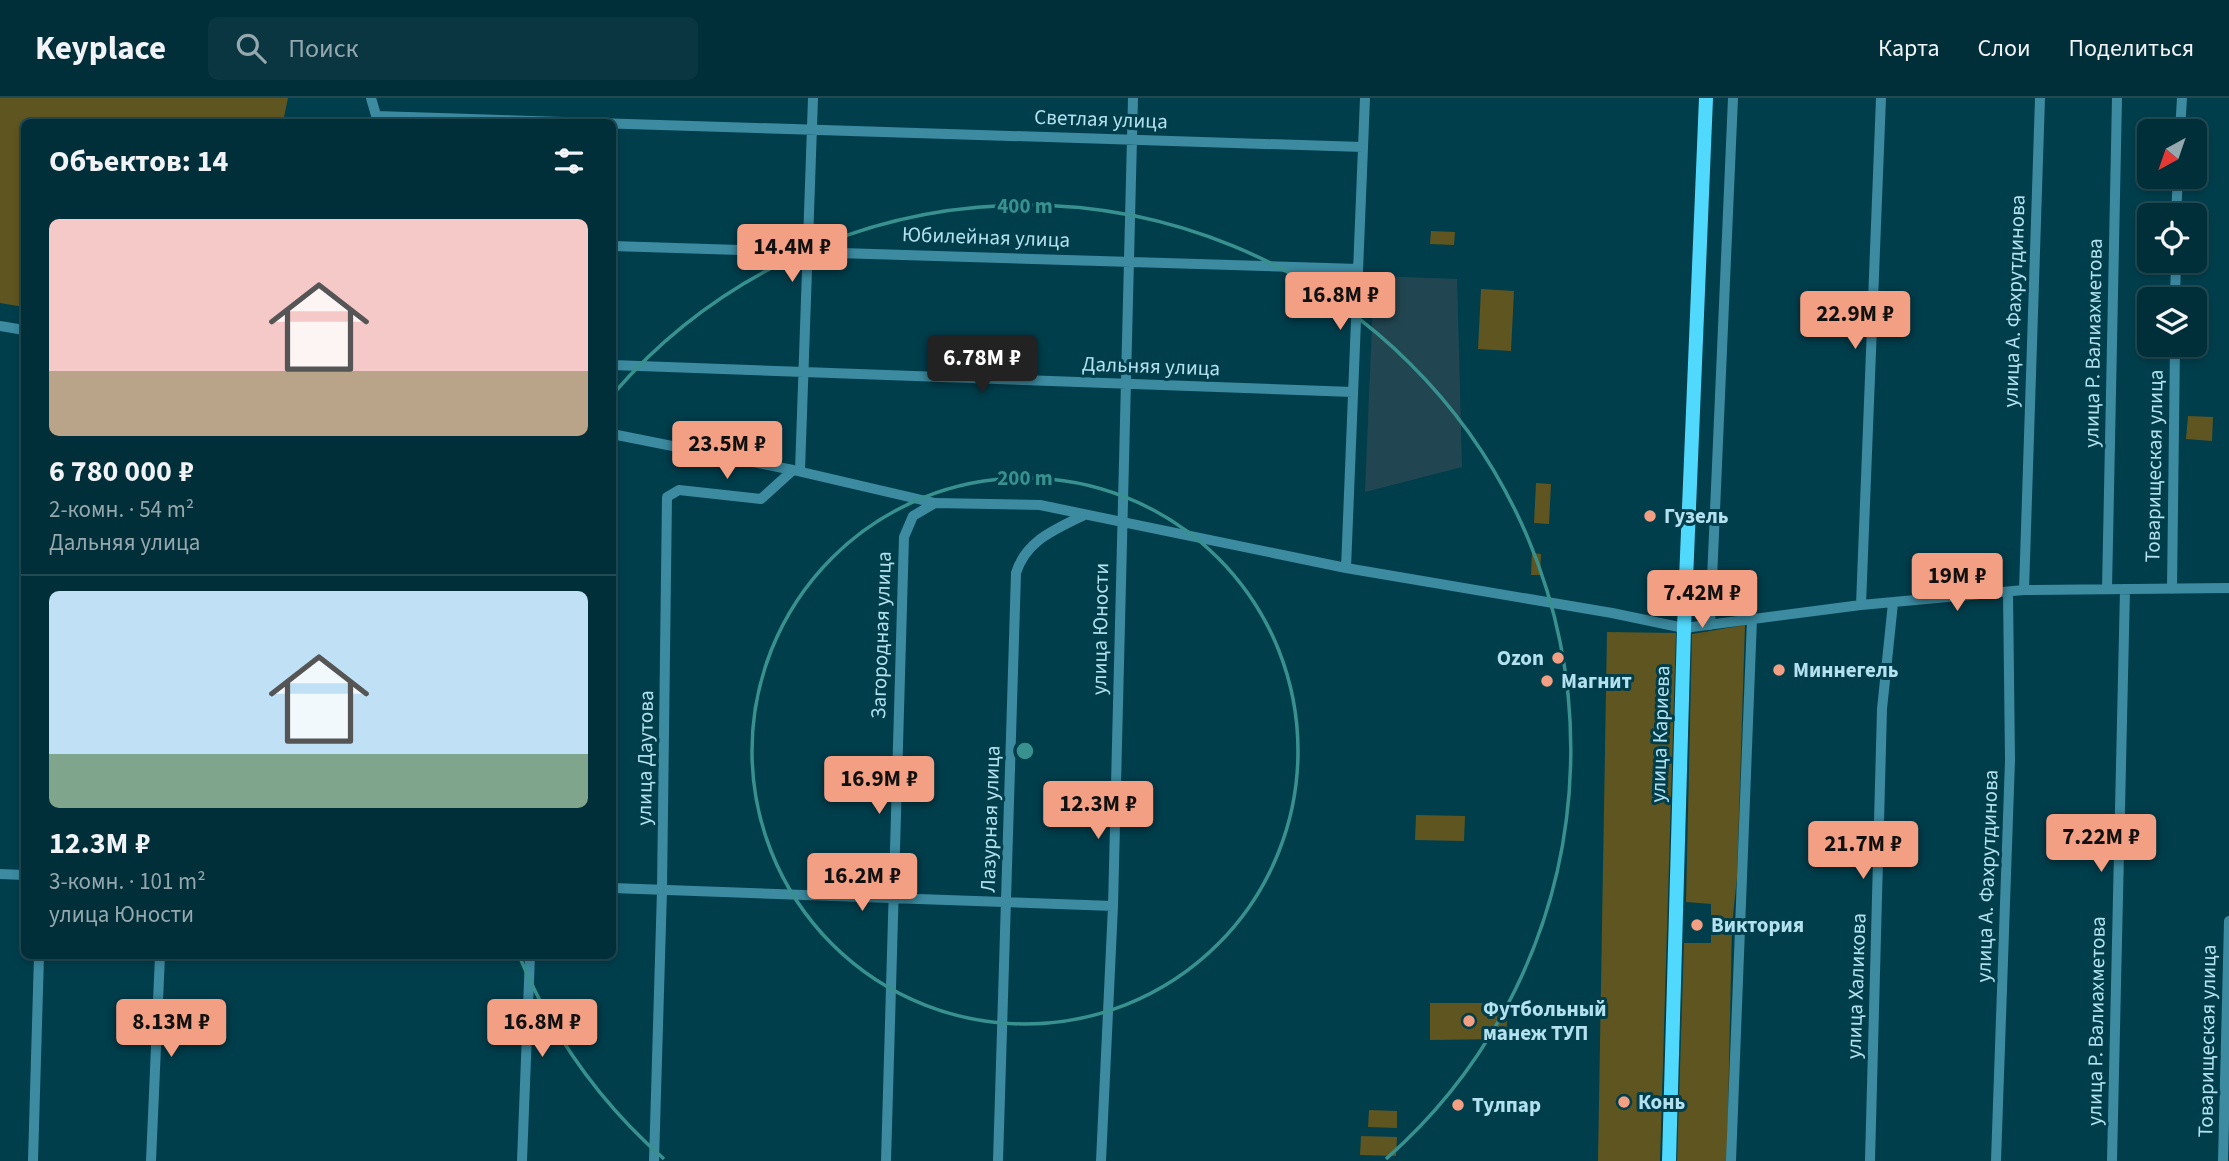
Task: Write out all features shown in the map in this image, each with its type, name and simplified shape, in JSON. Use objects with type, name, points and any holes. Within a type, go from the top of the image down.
[{"type":"main road","name":"улица Кариева","points":[[1669,1161],[1684,628],[1706,98]]},
{"type":"street","points":[[371,98],[377,119]]},
{"type":"street","points":[[797,470],[805,372],[813,98]]},
{"type":"street","name":"улица Юности","points":[[1101,1161],[1113,906],[1133,98]]},
{"type":"street","points":[[1346,568],[1365,98]]},
{"type":"street","points":[[1710,625],[1733,98]]},
{"type":"street","points":[[1861,606],[1881,98]]},
{"type":"street","name":"улица А. Фахрутдинова","points":[[2024,590],[2040,98]]},
{"type":"street","name":"улица Р. Валиахметова","points":[[2107,589],[2117,98]]},
{"type":"street","points":[[2181,119],[2182,98]]},
{"type":"street","name":"Светлая улица","points":[[616,124],[1363,147]]},
{"type":"street","name":"Юбилейная улица","points":[[616,246],[1358,268]]},
{"type":"street","points":[[0,326],[21,330]]},
{"type":"street","name":"Товарищеская улица","points":[[2172,589],[2175,357]]},
{"type":"street","name":"Дальняя улица","points":[[616,365],[1353,392]]},
{"type":"street","points":[[616,434],[797,470],[935,503],[1040,505],[1346,568],[1612,612],[1684,628],[1861,606],[2024,590],[2229,588]]},
{"type":"street","name":"улица Даутова","points":[[654,1161],[662,890],[667,497],[678,490],[761,499],[797,470]]},
{"type":"street","name":"Загородная улица","points":[[886,1161],[904,537],[913,516],[935,503]]},
{"type":"street","name":"Лазурная улица","points":[[998,1161],[1016,573],[1021,557],[1029,546],[1084,514]]},
{"type":"street","name":"улица Р. Валиахметова","points":[[2112,1161],[2125,589]]},
{"type":"street","name":"улица А. Фахрутдинова","points":[[1996,1161],[2010,760],[2008,592]]},
{"type":"street","name":"улица Халикова","points":[[1870,1161],[1882,709],[1893,603]]},
{"type":"street","points":[[1731,1161],[1752,619]]},
{"type":"street","points":[[0,874],[21,875]]},
{"type":"street","points":[[616,888],[1113,906]]},
{"type":"street","name":"Товарищеская улица","points":[[2223,1161],[2229,921]]},
{"type":"street","points":[[33,1161],[39,959]]},
{"type":"street","points":[[151,1161],[160,959]]},
{"type":"street","points":[[522,1161],[530,959]]},
{"type":"shaded area","points":[[0,98],[288,98],[284,119],[21,119],[21,306],[0,303]]},
{"type":"shaded area","points":[[1431,231],[1455,232],[1454,245],[1430,244]]},
{"type":"shaded area","points":[[1374,276],[1457,279],[1462,467],[1365,492]]},
{"type":"shaded area","points":[[1481,289],[1514,291],[1511,351],[1478,349]]},
{"type":"shaded area","points":[[2188,416],[2213,417],[2212,441],[2186,439]]},
{"type":"shaded area","points":[[1536,483],[1551,484],[1549,524],[1534,523]]},
{"type":"shaded area","points":[[1532,553],[1541,554],[1540,575],[1531,575]]},
{"type":"shaded area","points":[[1745,625],[1737,877],[1732,925],[1727,1161],[1677,1161],[1684,943],[1711,943],[1711,904],[1686,902],[1692,634]]},
{"type":"shaded area","points":[[1607,632],[1676,633],[1660,1161],[1598,1161]]},
{"type":"shaded area","points":[[1416,815],[1465,816],[1464,841],[1415,840]]},
{"type":"shaded area","name":"Футбольный манеж ТУП","points":[[1430,1003],[1508,1003],[1506,1039],[1430,1040]]},
{"type":"shaded area","points":[[1369,1110],[1397,1111],[1397,1128],[1368,1127]]},
{"type":"shaded area","points":[[1361,1136],[1397,1137],[1396,1156],[1360,1155]]},
{"type":"place","name":"Гузель","points":[[1650,516]]},
{"type":"place","name":"Ozon","points":[[1558,658]]},
{"type":"place","name":"Миннегель","points":[[1779,670]]},
{"type":"place","name":"Магнит","points":[[1547,681]]},
{"type":"place","name":"Виктория","points":[[1697,925]]},
{"type":"place","name":"Футбольный манеж ТУП","points":[[1469,1021]]},
{"type":"place","name":"Конь","points":[[1624,1102]]},
{"type":"place","name":"Тулпар","points":[[1458,1105]]}]
